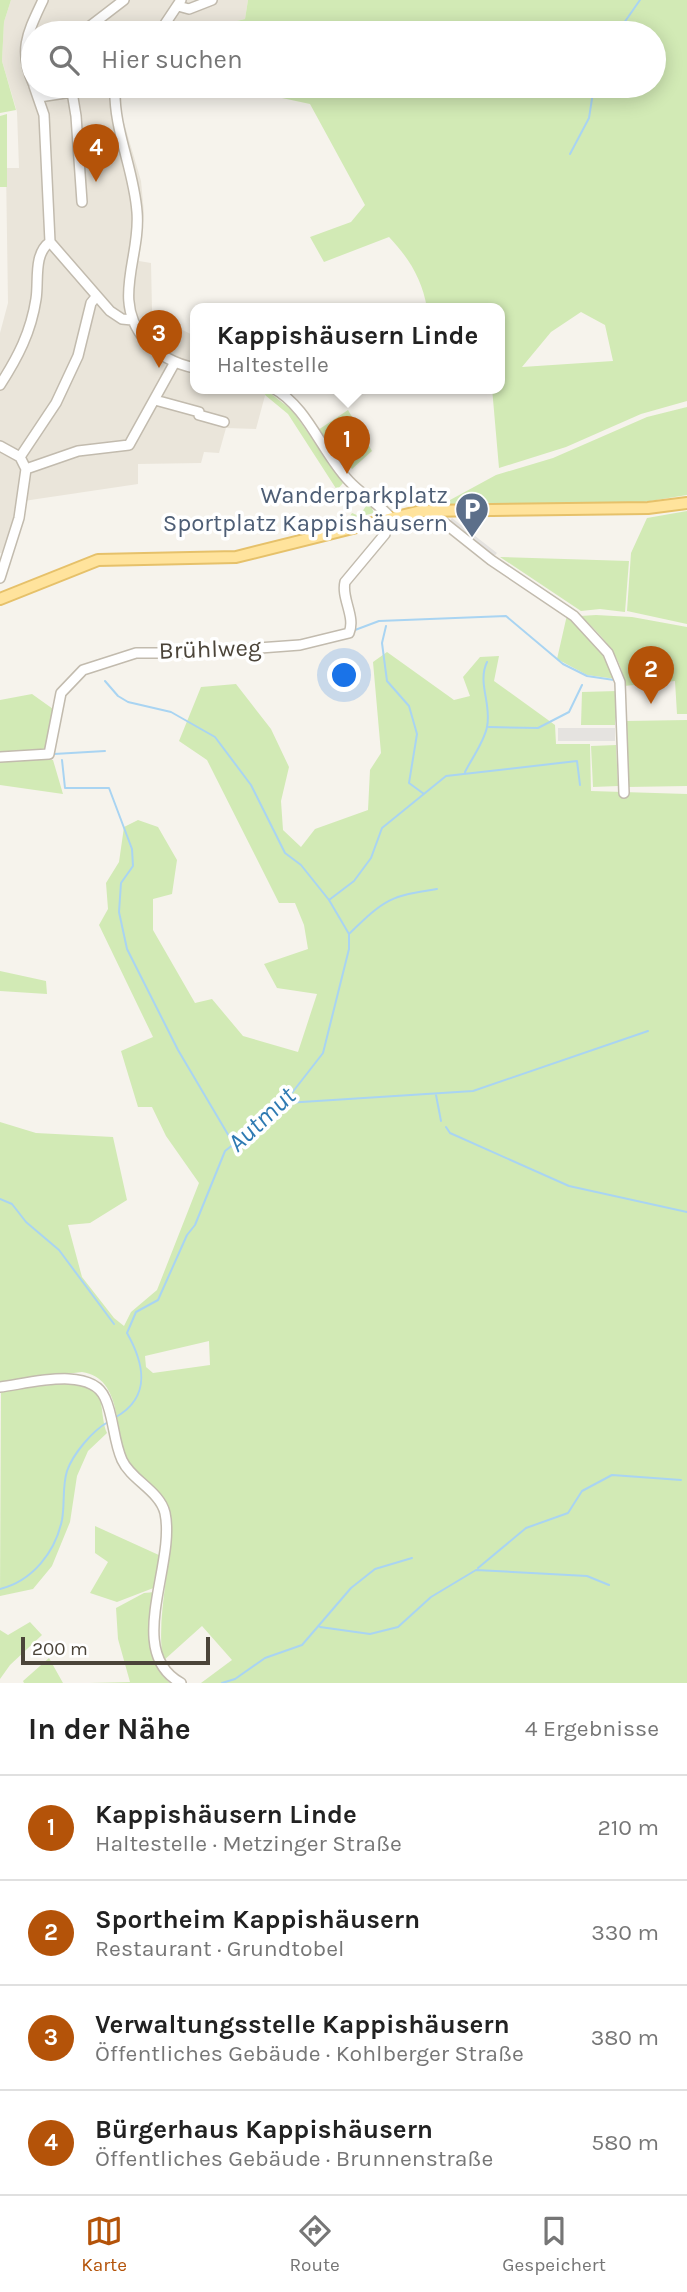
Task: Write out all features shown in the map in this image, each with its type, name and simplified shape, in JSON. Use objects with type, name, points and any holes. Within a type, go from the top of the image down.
[{"type":"main road","points":[[0,599],[99,560],[236,557],[390,517],[433,510],[639,508],[687,503]]},
{"type":"street","points":[[35,21],[43,0]]},
{"type":"street","points":[[96,21],[124,0]]},
{"type":"street","points":[[167,21],[180,3],[189,9],[212,0]]},
{"type":"street","points":[[0,385],[19,355],[31,326],[39,259],[50,242],[44,115],[39,98]]},
{"type":"street","points":[[72,98],[82,202]]},
{"type":"street","points":[[115,98],[115,110],[137,213],[126,295],[132,320],[149,344],[175,362],[190,366]]},
{"type":"street","points":[[50,242],[96,297],[122,319],[132,320]]},
{"type":"street","points":[[20,457],[58,398],[78,356],[91,303],[96,297]]},
{"type":"street","points":[[26,469],[78,451],[129,445],[175,362]]},
{"type":"street","points":[[280,394],[296,407],[348,480],[381,506],[390,517]]},
{"type":"street","points":[[155,400],[189,407],[199,412],[199,415],[223,422]]},
{"type":"street","points":[[0,446],[20,457],[26,469],[19,518],[0,578]]},
{"type":"street","points":[[433,510],[436,517],[491,560],[588,628],[608,653],[620,682],[624,793]]},
{"type":"street","name":"Brühlweg","points":[[0,757],[49,754],[61,694],[83,670],[136,653],[191,653],[300,645],[349,632],[351,625],[343,590],[345,582],[385,534],[390,517]]},
{"type":"street","points":[[0,1387],[81,1380],[102,1392],[123,1463],[157,1498],[165,1513],[166,1543],[157,1601],[155,1654],[163,1670],[181,1683]]},
{"type":"shaded area","points":[[11,0],[248,0],[245,19],[237,21],[21,21],[21,98],[121,98],[120,109],[141,181],[144,213],[139,261],[151,263],[152,310],[190,334],[190,394],[265,394],[256,429],[226,428],[219,453],[204,452],[201,463],[138,464],[138,484],[17,502],[5,553],[0,553],[0,333],[8,303],[6,168],[19,168],[17,112],[2,61],[4,22]]},
{"type":"shaded area","name":"Wanderparkplatz Sportplatz Kappishäusern","points":[[452,518],[497,553],[491,560],[447,525]]},
{"type":"shaded area","points":[[558,728],[615,728],[615,741],[558,741]]},
{"type":"green space","points":[[0,0],[11,0],[4,22],[2,61],[16,110],[0,113]]},
{"type":"green space","points":[[248,0],[687,0],[687,401],[641,414],[566,447],[499,468],[493,394],[505,394],[505,303],[426,303],[414,269],[389,237],[324,262],[310,237],[351,222],[365,205],[310,104],[282,98],[666,98],[666,21],[237,21],[245,19]],"holes":[[[581,312],[605,325],[613,361],[522,367],[551,332]]]},
{"type":"green space","points":[[7,114],[7,187],[0,187],[0,116]]},
{"type":"green space","points":[[271,394],[292,410],[343,483],[337,490],[288,414],[265,395]]},
{"type":"green space","points":[[687,407],[687,495],[638,503],[439,506],[496,475],[553,458],[647,417]]},
{"type":"green space","points":[[348,410],[372,451],[352,469],[341,456],[336,458],[318,430]]},
{"type":"green space","points":[[369,502],[374,513],[358,517],[343,527],[352,513],[359,516]]},
{"type":"green space","points":[[687,511],[687,624],[627,611],[631,553],[647,518]]},
{"type":"green space","points":[[500,557],[629,561],[625,612],[600,609],[581,611]]},
{"type":"green space","points":[[567,615],[596,643],[616,679],[587,675],[557,659]]},
{"type":"green space","points":[[580,616],[632,617],[687,627],[687,714],[677,714],[675,681],[624,686],[620,666],[610,647]]},
{"type":"green space","points":[[387,652],[454,700],[470,696],[463,677],[480,657],[499,656],[494,681],[555,725],[556,744],[590,744],[591,791],[687,794],[687,1683],[201,1683],[232,1660],[202,1626],[163,1661],[161,1623],[169,1547],[169,1508],[129,1462],[111,1396],[105,1385],[95,1376],[82,1372],[0,1382],[0,1122],[36,1133],[113,1137],[127,1200],[90,1223],[68,1225],[82,1277],[114,1318],[124,1326],[131,1312],[157,1290],[199,1183],[166,1136],[152,1107],[138,1107],[121,1051],[153,1037],[99,925],[108,909],[106,883],[119,862],[124,827],[138,820],[158,827],[177,860],[172,894],[153,899],[153,930],[195,1003],[212,999],[243,1036],[298,1052],[317,994],[277,988],[264,964],[308,949],[304,925],[295,903],[279,903],[207,760],[179,741],[201,687],[236,684],[271,729],[289,767],[281,801],[283,830],[301,847],[315,829],[368,810],[370,770],[381,753],[373,662]],"holes":[[[209,1341],[210,1365],[153,1373],[146,1367],[145,1356]]]},
{"type":"green space","points":[[617,691],[617,729],[615,717],[615,725],[581,725],[582,692]]},
{"type":"green space","points":[[32,694],[53,709],[52,734],[44,754],[0,755],[0,700]]},
{"type":"green space","points":[[687,720],[687,786],[627,787],[626,721]]},
{"type":"green space","points":[[616,745],[618,786],[593,787],[591,746]]},
{"type":"green space","points":[[0,760],[53,760],[63,794],[0,785]]},
{"type":"green space","points":[[0,971],[46,981],[47,994],[0,991]]},
{"type":"green space","points":[[71,1383],[92,1389],[97,1394],[107,1433],[88,1451],[77,1476],[70,1522],[52,1566],[33,1589],[0,1596],[1,1393],[4,1390]]},
{"type":"green space","points":[[95,1526],[161,1556],[156,1587],[117,1602],[90,1593],[108,1562],[95,1553]]},
{"type":"green space","points":[[155,1592],[151,1641],[156,1664],[170,1683],[89,1683],[130,1682],[118,1639],[116,1608],[144,1593]]},
{"type":"green space","points":[[30,1622],[42,1635],[10,1665],[0,1679],[0,1630],[8,1635]]},
{"type":"green space","points":[[49,1658],[63,1683],[24,1683],[23,1681]]},
{"type":"waterway","points":[[625,21],[640,0]]},
{"type":"waterway","points":[[570,154],[589,118],[592,98]]},
{"type":"waterway","points":[[355,630],[379,621],[506,616],[563,664],[587,676],[614,680]]},
{"type":"waterway","points":[[386,626],[382,643],[387,681],[409,706],[417,734],[409,783],[424,794]]},
{"type":"waterway","points":[[465,772],[487,727],[488,710],[483,678],[487,662]]},
{"type":"waterway","points":[[105,681],[118,696],[128,702],[171,712],[215,737],[251,785],[285,853],[301,865],[329,900]]},
{"type":"waterway","points":[[489,727],[538,728],[569,712],[582,685]]},
{"type":"waterway","points":[[54,754],[105,751]]},
{"type":"waterway","points":[[62,760],[65,788],[109,788],[132,849],[133,866],[121,883],[119,912],[127,949],[178,1050],[233,1143]]},
{"type":"waterway","name":"Autmut","points":[[116,1417],[127,1409],[140,1390],[141,1368],[127,1333],[136,1312],[158,1300],[187,1235],[195,1225],[225,1151],[281,1107],[323,1053],[349,949],[349,934],[329,900],[354,881],[371,858],[382,828],[446,776],[577,761],[580,785]]},
{"type":"waterway","points":[[350,933],[389,901],[408,894],[437,889]]},
{"type":"waterway","points":[[286,1103],[473,1091],[648,1031]]},
{"type":"waterway","points":[[436,1095],[441,1121]]},
{"type":"waterway","points":[[446,1127],[450,1133],[569,1186],[687,1212]]},
{"type":"waterway","points":[[0,1199],[12,1204],[26,1222],[59,1250],[114,1324]]},
{"type":"waterway","name":"Autmut","points":[[0,1589],[32,1572],[48,1554],[62,1520],[65,1483],[70,1464],[78,1450],[108,1422]]},
{"type":"waterway","points":[[478,1568],[526,1528],[568,1513],[582,1491],[612,1475],[681,1480]]},
{"type":"waterway","points":[[222,1683],[235,1679],[265,1658],[302,1645],[351,1588],[375,1569],[412,1558]]},
{"type":"waterway","points":[[320,1627],[370,1634],[398,1627],[431,1597],[476,1570],[587,1576],[609,1585]]},
{"type":"place","name":"Bürgerhaus Kappishäusern","points":[[96,182]]},
{"type":"place","name":"Verwaltungsstelle Kappishäusern","points":[[159,368]]},
{"type":"place","name":"Kappishäusern Linde","points":[[347,474]]},
{"type":"place","name":"Wanderparkplatz Sportplatz Kappishäusern","points":[[472,539]]},
{"type":"place","name":"Sportheim Kappishäusern","points":[[651,704]]}]
